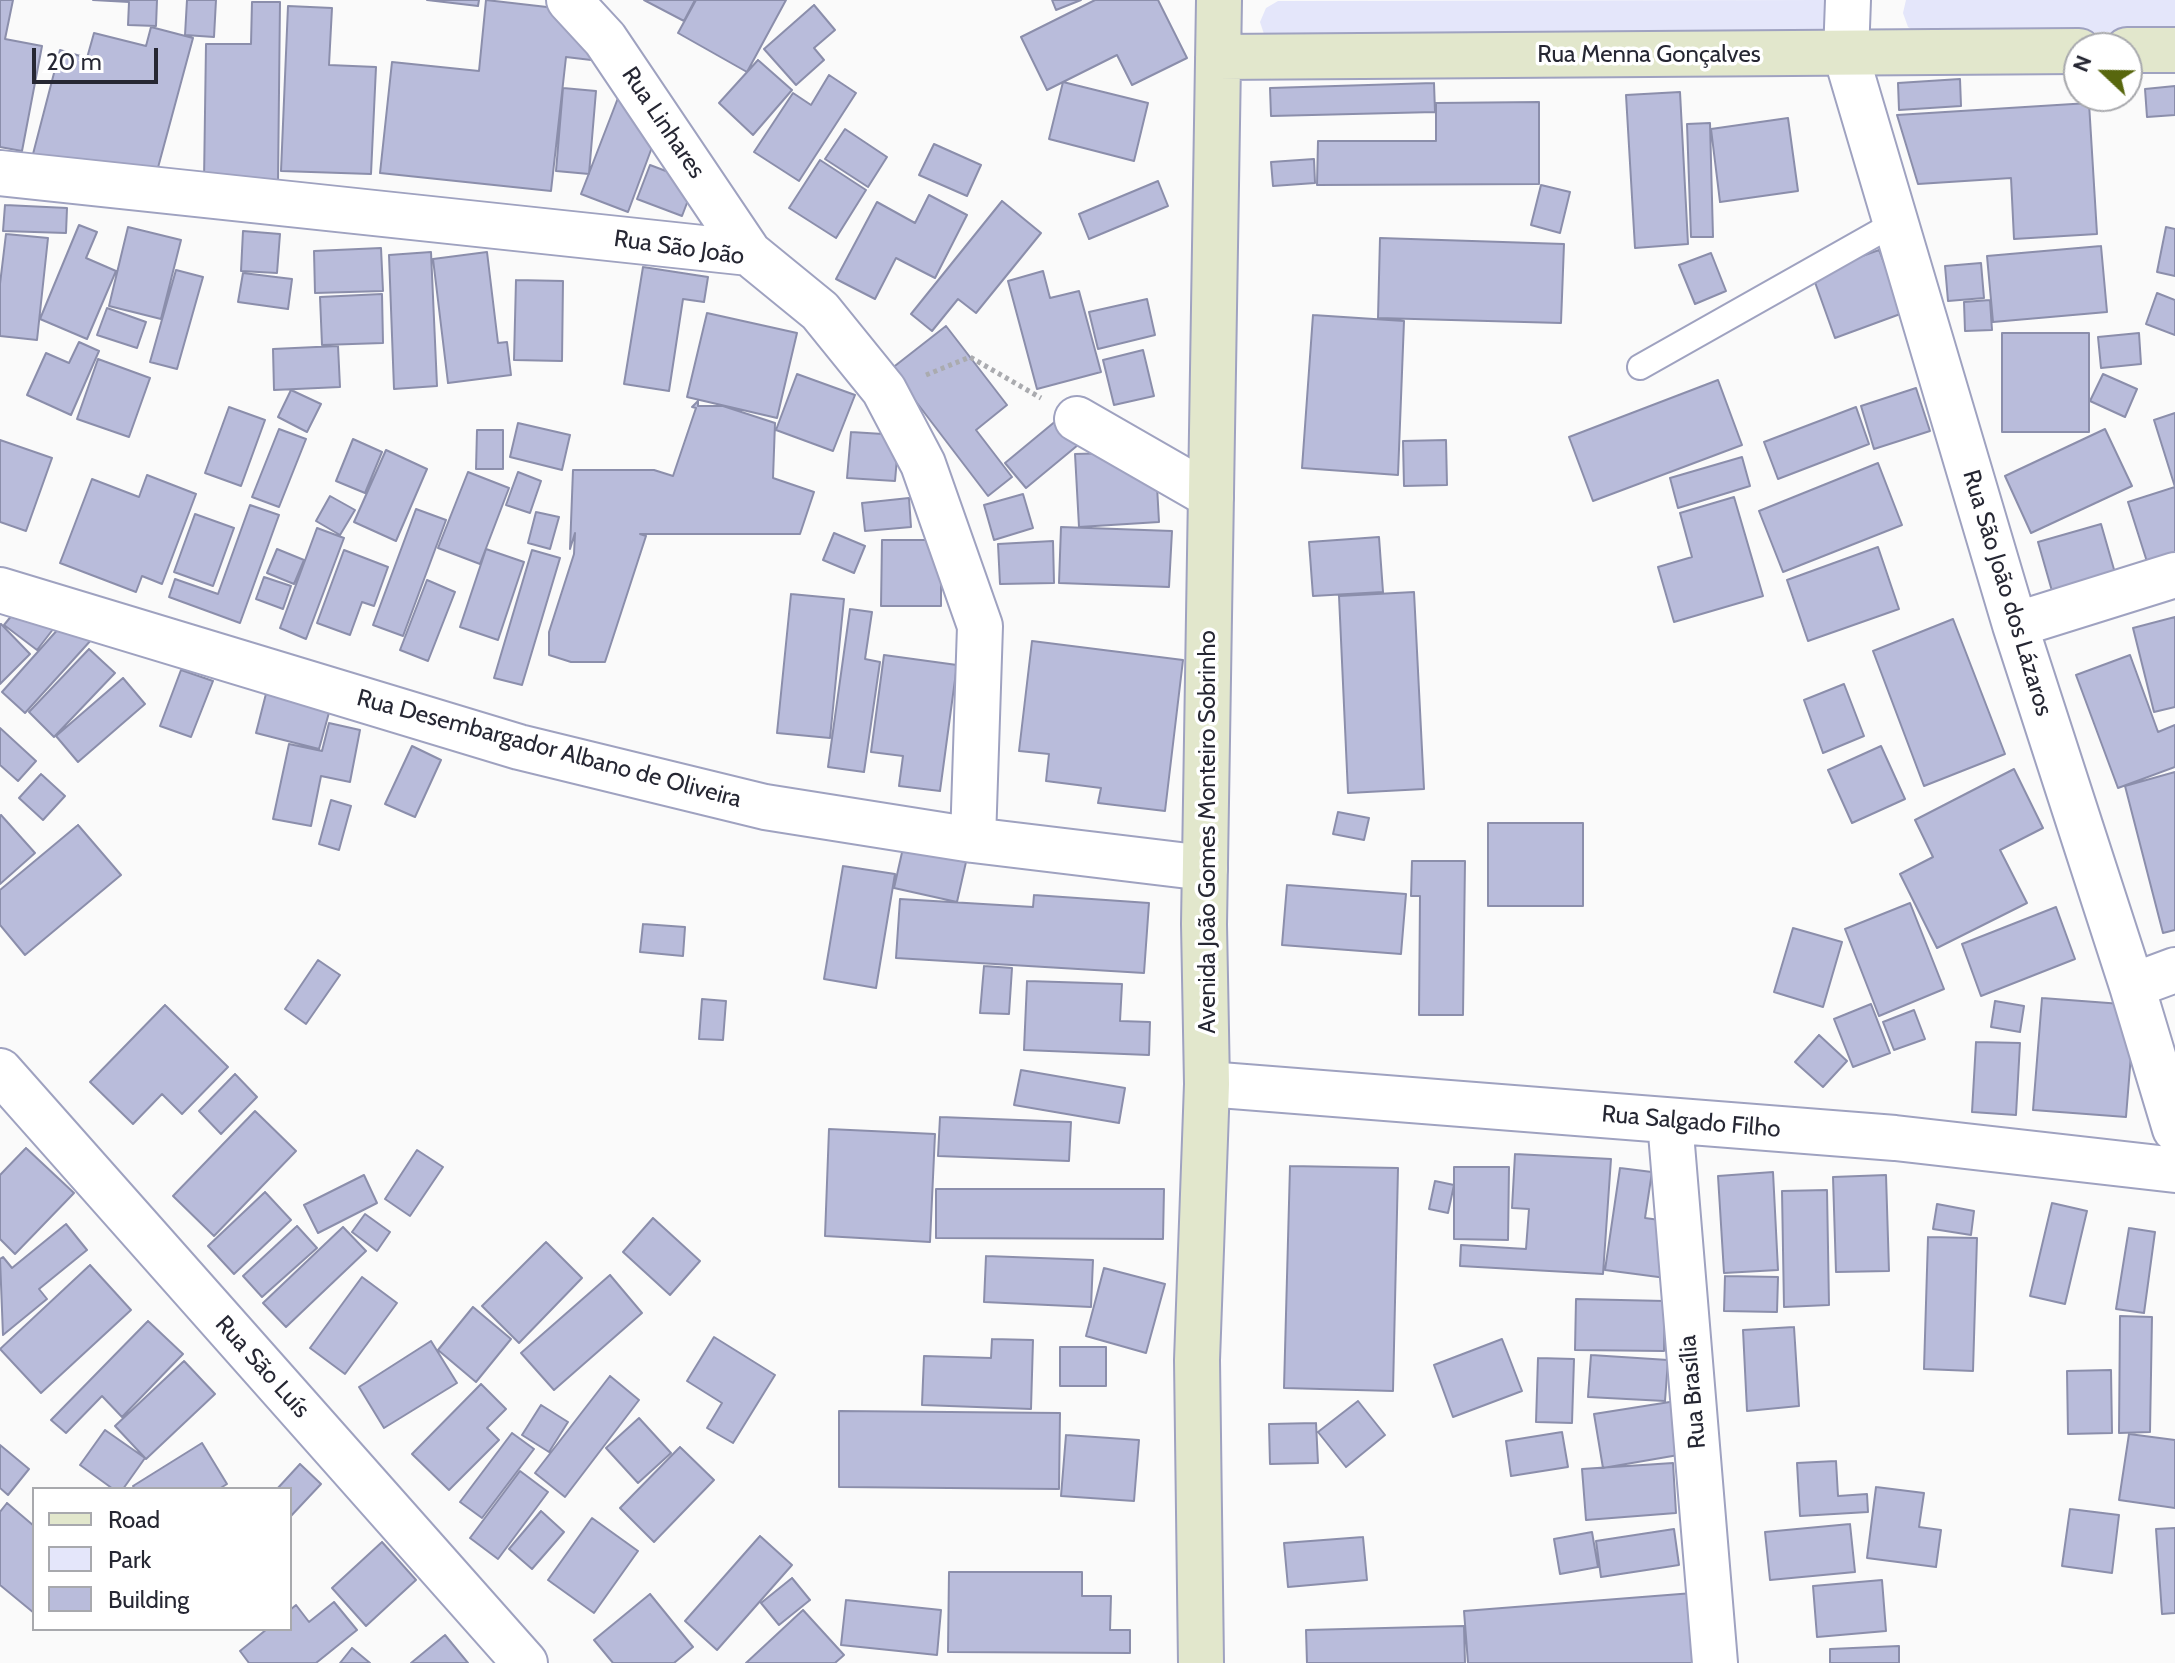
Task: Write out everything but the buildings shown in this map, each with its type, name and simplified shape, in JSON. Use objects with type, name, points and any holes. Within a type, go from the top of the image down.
[{"type":"main road","name":"Avenida João Gomes Monteiro Sobrinho","points":[[1201,1663],[1197,1360],[1207,1084],[1205,868],[1219,0]]},
{"type":"main road","points":[[2143,50],[2175,50]]},
{"type":"main road","name":"Rua Menna Gonçalves","points":[[1218,57],[2063,51]]},
{"type":"street","name":"Rua Linhares","points":[[569,0],[605,39],[749,253]]},
{"type":"street","name":"Rua São João dos Lázaros","points":[[1848,0],[1846,55],[2015,625],[2175,1129]]},
{"type":"street","name":"Rua São João","points":[[0,173],[749,253],[820,311],[884,390],[923,464],[980,626],[973,840]]},
{"type":"street","points":[[1077,419],[1211,496]]},
{"type":"street","points":[[2015,625],[2175,575]]},
{"type":"street","name":"Rua Desembargador Albano de Oliveira","points":[[0,590],[519,747],[765,807],[973,840],[1205,868]]},
{"type":"street","points":[[2132,986],[2175,970]]},
{"type":"street","name":"Rua São Luís","points":[[0,1071],[525,1663]]},
{"type":"street","name":"Rua Salgado Filho","points":[[1207,1084],[1895,1138],[2175,1170]]},
{"type":"street","name":"Rua Brasília","points":[[1670,1121],[1715,1663]]},
{"type":"lane","points":[[1640,367],[1895,223]]},
{"type":"path","points":[[884,390],[970,357],[1077,419]]},
{"type":"green space","points":[[1826,0],[1841,33],[1265,37],[1260,22],[1266,8],[1278,1]]},
{"type":"green space","points":[[1906,0],[2175,0],[2175,30],[1926,38],[1908,27],[1903,13]]}]
